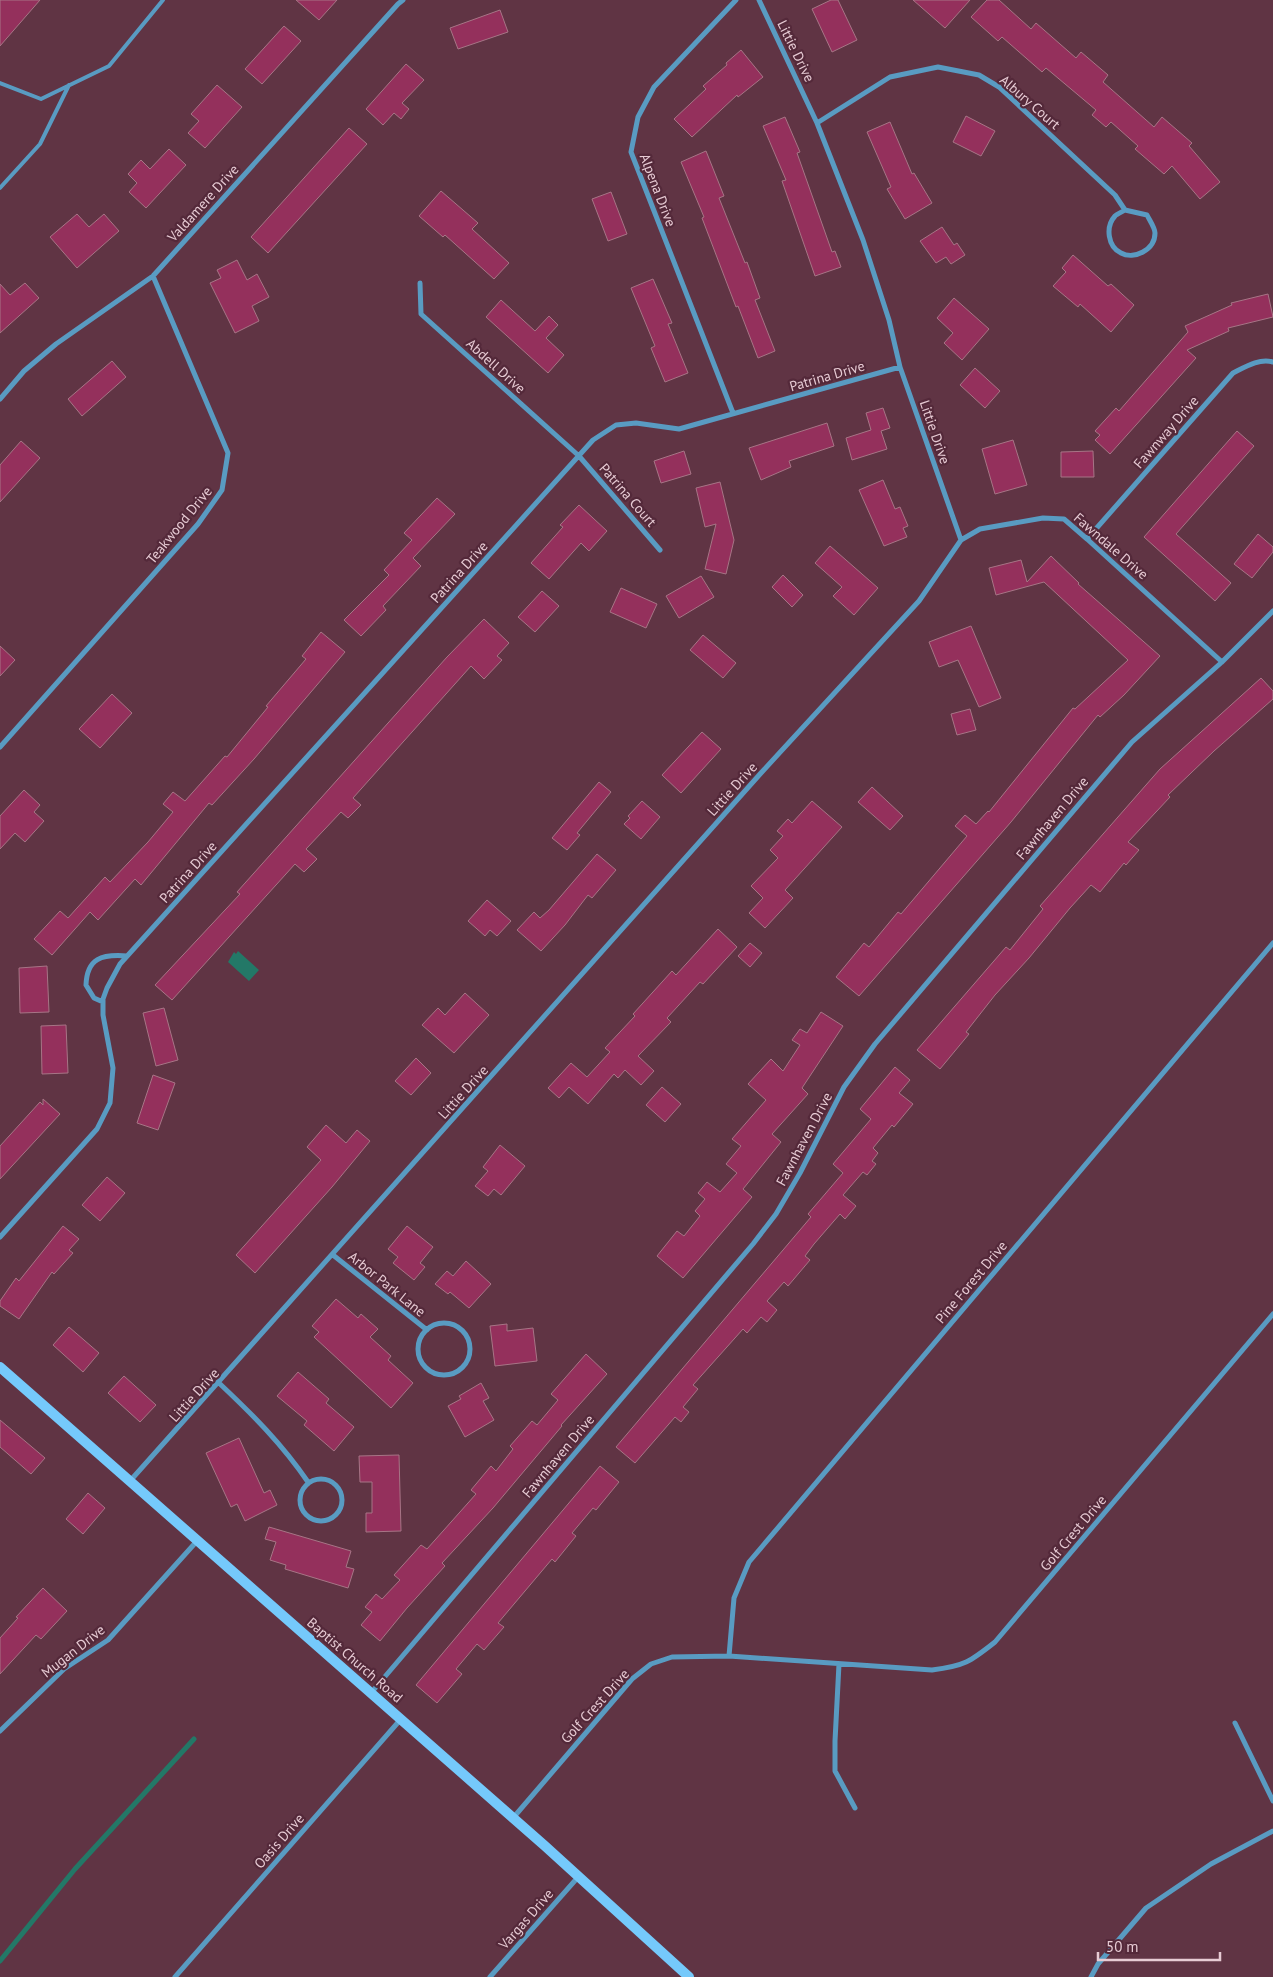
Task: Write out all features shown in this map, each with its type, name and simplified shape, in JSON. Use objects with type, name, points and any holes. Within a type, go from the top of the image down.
[{"type":"street","name":"Valdamere Drive","points":[[0,399],[24,371],[56,344],[153,276],[391,11],[403,0]]},
{"type":"street","name":"Alpena Drive","points":[[733,414],[631,152],[638,117],[654,87],[736,0]]},
{"type":"street","name":"Littie Drive","points":[[130,1481],[754,780],[919,601],[961,540],[900,367],[889,320],[863,240],[818,123],[759,0]]},
{"type":"street","name":"Albury Court","points":[[818,123],[890,77],[938,67],[979,75],[999,87],[1115,194],[1125,210]]},
{"type":"street","points":[[1125,210],[1147,216],[1155,232],[1153,241],[1146,251],[1136,255],[1121,254],[1113,247],[1109,236],[1110,224],[1115,216],[1125,210]]},
{"type":"street","name":"Teakwood Drive","points":[[0,746],[198,524],[222,490],[228,453],[153,276]]},
{"type":"street","name":"Abdell Drive","points":[[420,283],[421,314],[579,456]]},
{"type":"street","name":"Fawnway Drive","points":[[1087,539],[1233,374],[1250,364],[1268,360],[1273,362]]},
{"type":"street","name":"Patrina Drive","points":[[0,1237],[97,1128],[110,1103],[113,1068],[106,1042],[102,1015],[103,1002],[106,988],[127,956],[593,440],[616,425],[636,423],[679,429],[900,367]]},
{"type":"street","name":"Patrina Court","points":[[579,456],[660,550]]},
{"type":"street","name":"Fawndale Drive","points":[[961,540],[980,529],[1043,518],[1064,519],[1222,662]]},
{"type":"street","name":"Fawnhaven Drive","points":[[371,1693],[759,1236],[776,1214],[800,1173],[844,1087],[875,1044],[1132,742],[1222,662],[1273,612]]},
{"type":"street","name":"Pine Forest Drive","points":[[729,1656],[734,1598],[749,1562],[1273,943]]},
{"type":"street","points":[[103,1002],[94,998],[86,986],[89,967],[98,959],[112,955],[127,956]]},
{"type":"street","name":"Arbor Park Lane","points":[[333,1255],[427,1330]]},
{"type":"street","name":"Golf Crest Drive","points":[[513,1818],[632,1678],[651,1664],[672,1657],[729,1656],[932,1670],[956,1667],[973,1659],[995,1642],[1273,1314]]},
{"type":"street","name":"Arbor Park Lane","points":[[442,1323],[457,1327],[464,1332],[468,1338],[470,1354],[461,1369],[454,1374],[445,1375],[436,1374],[428,1370],[422,1363],[419,1355],[421,1337],[427,1330],[442,1323]]},
{"type":"street","name":"Baptist Church Road","points":[[0,1367],[579,1876],[689,1977]]},
{"type":"street","points":[[219,1383],[255,1416],[287,1452],[308,1482]]},
{"type":"street","points":[[323,1478],[331,1480],[338,1486],[342,1502],[340,1510],[334,1516],[327,1520],[318,1521],[310,1519],[304,1513],[300,1506],[299,1497],[302,1489],[308,1482],[323,1478]]},
{"type":"street","name":"Mugan Drive","points":[[0,1731],[64,1669],[108,1640],[197,1541]]},
{"type":"street","points":[[839,1664],[835,1771],[856,1808]]},
{"type":"street","name":"Oasis Drive","points":[[175,1977],[401,1719]]},
{"type":"street","points":[[1235,1723],[1273,1801]]},
{"type":"street","points":[[1091,1977],[1098,1964],[1146,1908],[1211,1864],[1273,1831]]},
{"type":"street","name":"Vargas Drive","points":[[490,1977],[579,1876]]},
{"type":"lane","points":[[0,83],[41,99],[110,66],[163,0]]},
{"type":"lane","points":[[0,188],[40,144],[68,85]]},
{"type":"shaded area","points":[[238,951],[259,970],[249,981],[228,962],[234,952],[236,954]]},
{"type":"building","points":[[0,0],[40,0],[0,46]]},
{"type":"building","points":[[296,0],[337,0],[319,20]]},
{"type":"building","points":[[831,0],[838,0],[857,40],[832,52],[812,9]]},
{"type":"building","points":[[913,0],[970,0],[945,28]]},
{"type":"building","points":[[987,0],[999,0],[1031,29],[1036,23],[1076,58],[1081,52],[1108,75],[1103,82],[1154,127],[1162,117],[1192,143],[1189,146],[1220,182],[1200,199],[1172,166],[1164,174],[1135,149],[1138,146],[1111,122],[1106,127],[1092,115],[1096,110],[1046,68],[1042,72],[1002,37],[998,41],[971,17]]},
{"type":"building","points":[[500,10],[508,32],[458,49],[450,28]]},
{"type":"building","points":[[284,26],[301,41],[262,84],[245,69]]},
{"type":"building","points":[[741,50],[763,77],[738,97],[737,95],[692,137],[674,119],[706,89],[703,86]]},
{"type":"building","points":[[406,64],[424,80],[402,103],[409,109],[401,119],[394,113],[383,125],[366,109]]},
{"type":"building","points":[[217,85],[242,107],[205,148],[188,133],[199,121],[191,114]]},
{"type":"building","points":[[966,116],[995,131],[981,156],[953,142]]},
{"type":"building","points":[[785,117],[800,152],[797,153],[832,252],[835,251],[841,267],[815,276],[782,181],[786,180],[763,126]]},
{"type":"building","points":[[890,122],[912,174],[914,173],[932,203],[905,219],[887,189],[891,187],[867,132]]},
{"type":"building","points":[[349,128],[367,144],[268,253],[251,237]]},
{"type":"building","points":[[169,149],[186,165],[146,208],[129,192],[137,183],[128,174],[141,160],[150,169]]},
{"type":"building","points":[[706,151],[724,196],[719,198],[745,263],[747,262],[760,298],[755,300],[775,351],[758,358],[738,306],[736,307],[702,218],[704,217],[681,162]]},
{"type":"building","points":[[441,191],[478,223],[472,229],[509,263],[494,279],[445,235],[443,237],[419,216]]},
{"type":"building","points":[[611,192],[627,234],[608,241],[592,199]]},
{"type":"building","points":[[77,214],[89,227],[104,214],[119,231],[77,268],[50,237]]},
{"type":"building","points":[[942,227],[954,245],[957,243],[965,255],[951,264],[946,257],[936,263],[920,241]]},
{"type":"building","points":[[1073,255],[1108,286],[1111,284],[1134,305],[1111,332],[1080,304],[1078,307],[1053,286],[1066,272],[1062,268]]},
{"type":"building","points":[[237,260],[247,280],[257,274],[269,297],[252,306],[259,321],[235,333],[210,283],[221,278],[217,270]]},
{"type":"building","points":[[653,279],[672,323],[668,324],[688,373],[665,382],[651,348],[655,346],[631,288]]},
{"type":"building","points":[[25,283],[39,298],[0,333],[0,284],[10,295]]},
{"type":"building","points":[[1268,294],[1273,317],[1228,328],[1229,331],[1187,350],[1196,358],[1110,454],[1095,440],[1100,435],[1095,431],[1116,408],[1119,411],[1188,332],[1185,326],[1232,305],[1231,303]]},
{"type":"building","points":[[954,298],[989,329],[962,360],[944,343],[953,333],[937,318]]},
{"type":"building","points":[[501,300],[535,331],[549,316],[558,325],[546,338],[564,355],[548,373],[486,317]]},
{"type":"building","points":[[112,361],[126,377],[82,416],[68,399]]},
{"type":"building","points":[[975,368],[1000,391],[985,408],[960,385]]},
{"type":"building","points":[[883,408],[890,428],[881,431],[887,449],[852,460],[846,438],[871,430],[866,413]]},
{"type":"building","points":[[827,423],[834,446],[789,461],[791,467],[761,480],[749,448]]},
{"type":"building","points":[[1237,431],[1254,446],[1176,534],[1231,583],[1215,601],[1144,537]]},
{"type":"building","points":[[1013,440],[1027,485],[995,494],[982,449]]},
{"type":"building","points":[[21,441],[40,458],[0,502],[0,465]]},
{"type":"building","points":[[684,451],[691,474],[661,483],[654,461]]},
{"type":"building","points":[[1093,451],[1094,477],[1061,477],[1061,452]]},
{"type":"building","points":[[883,480],[895,509],[900,507],[908,526],[903,528],[907,537],[884,546],[859,490]]},
{"type":"building","points":[[720,482],[734,540],[726,574],[705,569],[716,524],[705,527],[696,488]]},
{"type":"building","points":[[437,498],[455,514],[413,558],[421,566],[383,606],[386,610],[361,636],[344,620],[389,575],[384,570],[412,540],[404,533]]},
{"type":"building","points":[[579,505],[607,531],[589,551],[581,543],[549,579],[531,563],[563,527],[560,525]]},
{"type":"building","points":[[1258,534],[1273,547],[1273,552],[1252,578],[1234,564]]},
{"type":"building","points":[[830,546],[878,588],[854,615],[833,596],[842,587],[815,563]]},
{"type":"building","points":[[1051,556],[1078,584],[1160,656],[1124,695],[1100,717],[1098,715],[1011,822],[859,996],[836,977],[864,943],[869,947],[898,912],[901,914],[967,836],[955,826],[965,815],[976,824],[989,812],[1073,708],[1075,709],[1128,660],[1044,582],[996,595],[989,568],[1021,560],[1027,582]]},
{"type":"building","points":[[783,575],[803,595],[792,607],[772,587]]},
{"type":"building","points":[[701,576],[714,597],[679,618],[666,596]]},
{"type":"building","points":[[621,588],[657,604],[646,628],[610,612]]},
{"type":"building","points":[[542,591],[559,606],[535,632],[518,617]]},
{"type":"building","points":[[484,619],[509,643],[497,656],[502,660],[484,679],[471,666],[353,798],[361,805],[348,818],[341,812],[306,849],[317,859],[304,872],[295,864],[172,1000],[155,985],[240,894],[237,892],[447,657]]},
{"type":"building","points":[[971,626],[1001,698],[979,707],[958,660],[939,667],[929,642]]},
{"type":"building","points":[[321,632],[345,652],[254,759],[212,805],[209,803],[141,885],[135,879],[98,920],[90,912],[52,955],[34,939],[60,911],[68,918],[105,877],[110,882],[148,842],[173,812],[163,804],[173,792],[185,801],[225,756],[227,757],[268,707],[266,706],[306,659],[302,656]]},
{"type":"building","points":[[703,635],[736,663],[723,678],[690,650]]},
{"type":"building","points":[[0,646],[15,660],[0,676]]},
{"type":"building","points":[[1261,678],[1273,691],[1273,699],[1168,795],[1170,797],[1128,842],[1139,850],[1126,865],[1124,863],[1100,892],[1091,885],[1070,908],[1029,958],[995,995],[966,1032],[969,1034],[940,1069],[917,1050],[1006,947],[1010,950],[1043,909],[1040,906],[1160,769]]},
{"type":"building","points":[[112,694],[132,713],[100,748],[79,729]]},
{"type":"building","points":[[970,709],[976,730],[957,735],[951,714]]},
{"type":"building","points":[[702,732],[721,749],[681,793],[662,775]]},
{"type":"building","points":[[599,782],[611,792],[577,833],[580,835],[567,850],[552,838]]},
{"type":"building","points":[[872,787],[903,816],[890,830],[858,802]]},
{"type":"building","points":[[24,790],[40,805],[34,812],[44,821],[25,842],[15,833],[0,849],[0,816]]},
{"type":"building","points":[[642,801],[660,817],[641,839],[624,824],[630,818],[628,816]]},
{"type":"building","points":[[812,801],[842,827],[785,890],[793,898],[765,928],[749,913],[763,898],[751,886],[778,858],[770,850],[783,836],[777,831],[788,819],[792,823]]},
{"type":"building","points":[[597,854],[616,870],[592,898],[588,895],[565,925],[541,951],[517,930],[534,912],[540,918],[549,910]]},
{"type":"building","points":[[487,900],[511,921],[497,936],[490,930],[485,936],[468,921]]},
{"type":"building","points":[[718,929],[737,947],[703,984],[700,982],[667,1018],[671,1022],[638,1056],[654,1071],[641,1085],[625,1070],[618,1078],[614,1074],[588,1104],[569,1087],[559,1098],[548,1088],[571,1063],[587,1077],[610,1052],[605,1048],[635,1016],[633,1014],[672,971],[676,975]]},
{"type":"building","points":[[750,943],[762,953],[750,967],[738,956]]},
{"type":"building","points":[[47,966],[49,1012],[20,1013],[19,968]]},
{"type":"building","points":[[465,993],[489,1015],[454,1053],[422,1025],[438,1008],[445,1015]]},
{"type":"building","points":[[164,1008],[178,1060],[156,1066],[143,1013]]},
{"type":"building","points":[[821,1012],[843,1026],[802,1088],[808,1094],[772,1134],[781,1142],[743,1189],[752,1197],[683,1278],[657,1256],[677,1231],[684,1236],[700,1216],[695,1211],[705,1199],[698,1193],[707,1182],[720,1192],[737,1173],[726,1164],[741,1146],[732,1139],[766,1100],[748,1084],[771,1059],[783,1071],[800,1045],[792,1040],[800,1029],[807,1033]]},
{"type":"building","points":[[66,1025],[68,1073],[42,1074],[41,1026]]},
{"type":"building","points":[[416,1058],[431,1073],[411,1095],[395,1081]]},
{"type":"building","points":[[895,1067],[910,1080],[899,1093],[913,1104],[873,1148],[878,1153],[872,1161],[876,1164],[867,1175],[863,1172],[843,1195],[856,1206],[845,1219],[840,1214],[805,1256],[810,1260],[788,1286],[784,1282],[767,1301],[777,1310],[767,1322],[761,1317],[747,1333],[743,1329],[693,1385],[698,1389],[683,1407],[689,1412],[681,1422],[675,1417],[635,1463],[616,1447],[811,1217],[808,1214],[843,1173],[833,1164],[871,1119],[860,1109]]},
{"type":"building","points":[[153,1075],[175,1083],[158,1130],[137,1123]]},
{"type":"building","points":[[662,1087],[681,1104],[665,1122],[646,1105]]},
{"type":"building","points":[[43,1099],[60,1114],[0,1179],[0,1146],[40,1102],[43,1105]]},
{"type":"building","points":[[326,1125],[346,1143],[357,1130],[370,1141],[332,1187],[255,1273],[236,1255],[321,1160],[307,1147]]},
{"type":"building","points":[[500,1145],[525,1166],[501,1195],[494,1189],[488,1196],[475,1186],[488,1171],[483,1167]]},
{"type":"building","points":[[107,1177],[125,1193],[100,1221],[82,1205]]},
{"type":"building","points":[[63,1226],[79,1239],[69,1250],[73,1253],[54,1274],[52,1272],[19,1319],[0,1306],[0,1301],[16,1278],[19,1281]]},
{"type":"building","points":[[407,1226],[433,1247],[420,1263],[425,1267],[414,1280],[393,1263],[398,1257],[388,1249]]},
{"type":"building","points":[[466,1261],[491,1284],[469,1308],[450,1292],[448,1294],[435,1284],[447,1271],[453,1276]]},
{"type":"building","points":[[336,1299],[358,1318],[361,1314],[378,1329],[370,1337],[391,1356],[388,1360],[413,1383],[391,1408],[314,1337],[319,1332],[312,1326]]},
{"type":"building","points":[[507,1324],[507,1331],[533,1328],[537,1361],[495,1366],[490,1326]]},
{"type":"building","points":[[69,1327],[99,1353],[83,1372],[53,1345]]},
{"type":"building","points":[[586,1354],[607,1374],[561,1425],[493,1508],[442,1563],[445,1566],[380,1641],[361,1625],[372,1612],[365,1607],[376,1594],[382,1599],[400,1580],[394,1575],[421,1545],[427,1549],[476,1494],[471,1490],[491,1466],[496,1471],[513,1449],[510,1446],[532,1421],[537,1425],[558,1400],[551,1394]]},
{"type":"building","points":[[298,1372],[329,1399],[326,1403],[354,1427],[334,1451],[304,1425],[307,1421],[277,1396]]},
{"type":"building","points":[[124,1376],[156,1405],[140,1422],[108,1393]]},
{"type":"building","points":[[481,1383],[489,1398],[483,1401],[494,1420],[465,1437],[448,1406],[461,1399],[459,1396]]},
{"type":"building","points":[[0,1420],[45,1458],[31,1474],[0,1447]]},
{"type":"building","points":[[239,1438],[264,1493],[270,1490],[277,1505],[245,1521],[237,1504],[231,1507],[206,1453]]},
{"type":"building","points":[[399,1455],[401,1531],[366,1532],[366,1513],[372,1513],[372,1482],[360,1482],[359,1456]]},
{"type":"building","points":[[600,1466],[619,1482],[596,1510],[593,1508],[572,1533],[576,1536],[555,1562],[552,1559],[498,1623],[504,1627],[484,1650],[477,1644],[456,1669],[462,1674],[437,1703],[416,1685]]},
{"type":"building","points":[[88,1493],[105,1508],[83,1534],[66,1519]]},
{"type":"building","points":[[269,1527],[351,1551],[346,1567],[354,1569],[348,1588],[285,1569],[286,1565],[270,1560],[276,1542],[265,1539]]},
{"type":"building","points":[[43,1588],[67,1611],[41,1639],[36,1635],[0,1674],[0,1638],[18,1618],[16,1617]]},
{"type":"waterway","points":[[0,1961],[75,1869],[194,1739]]}]
